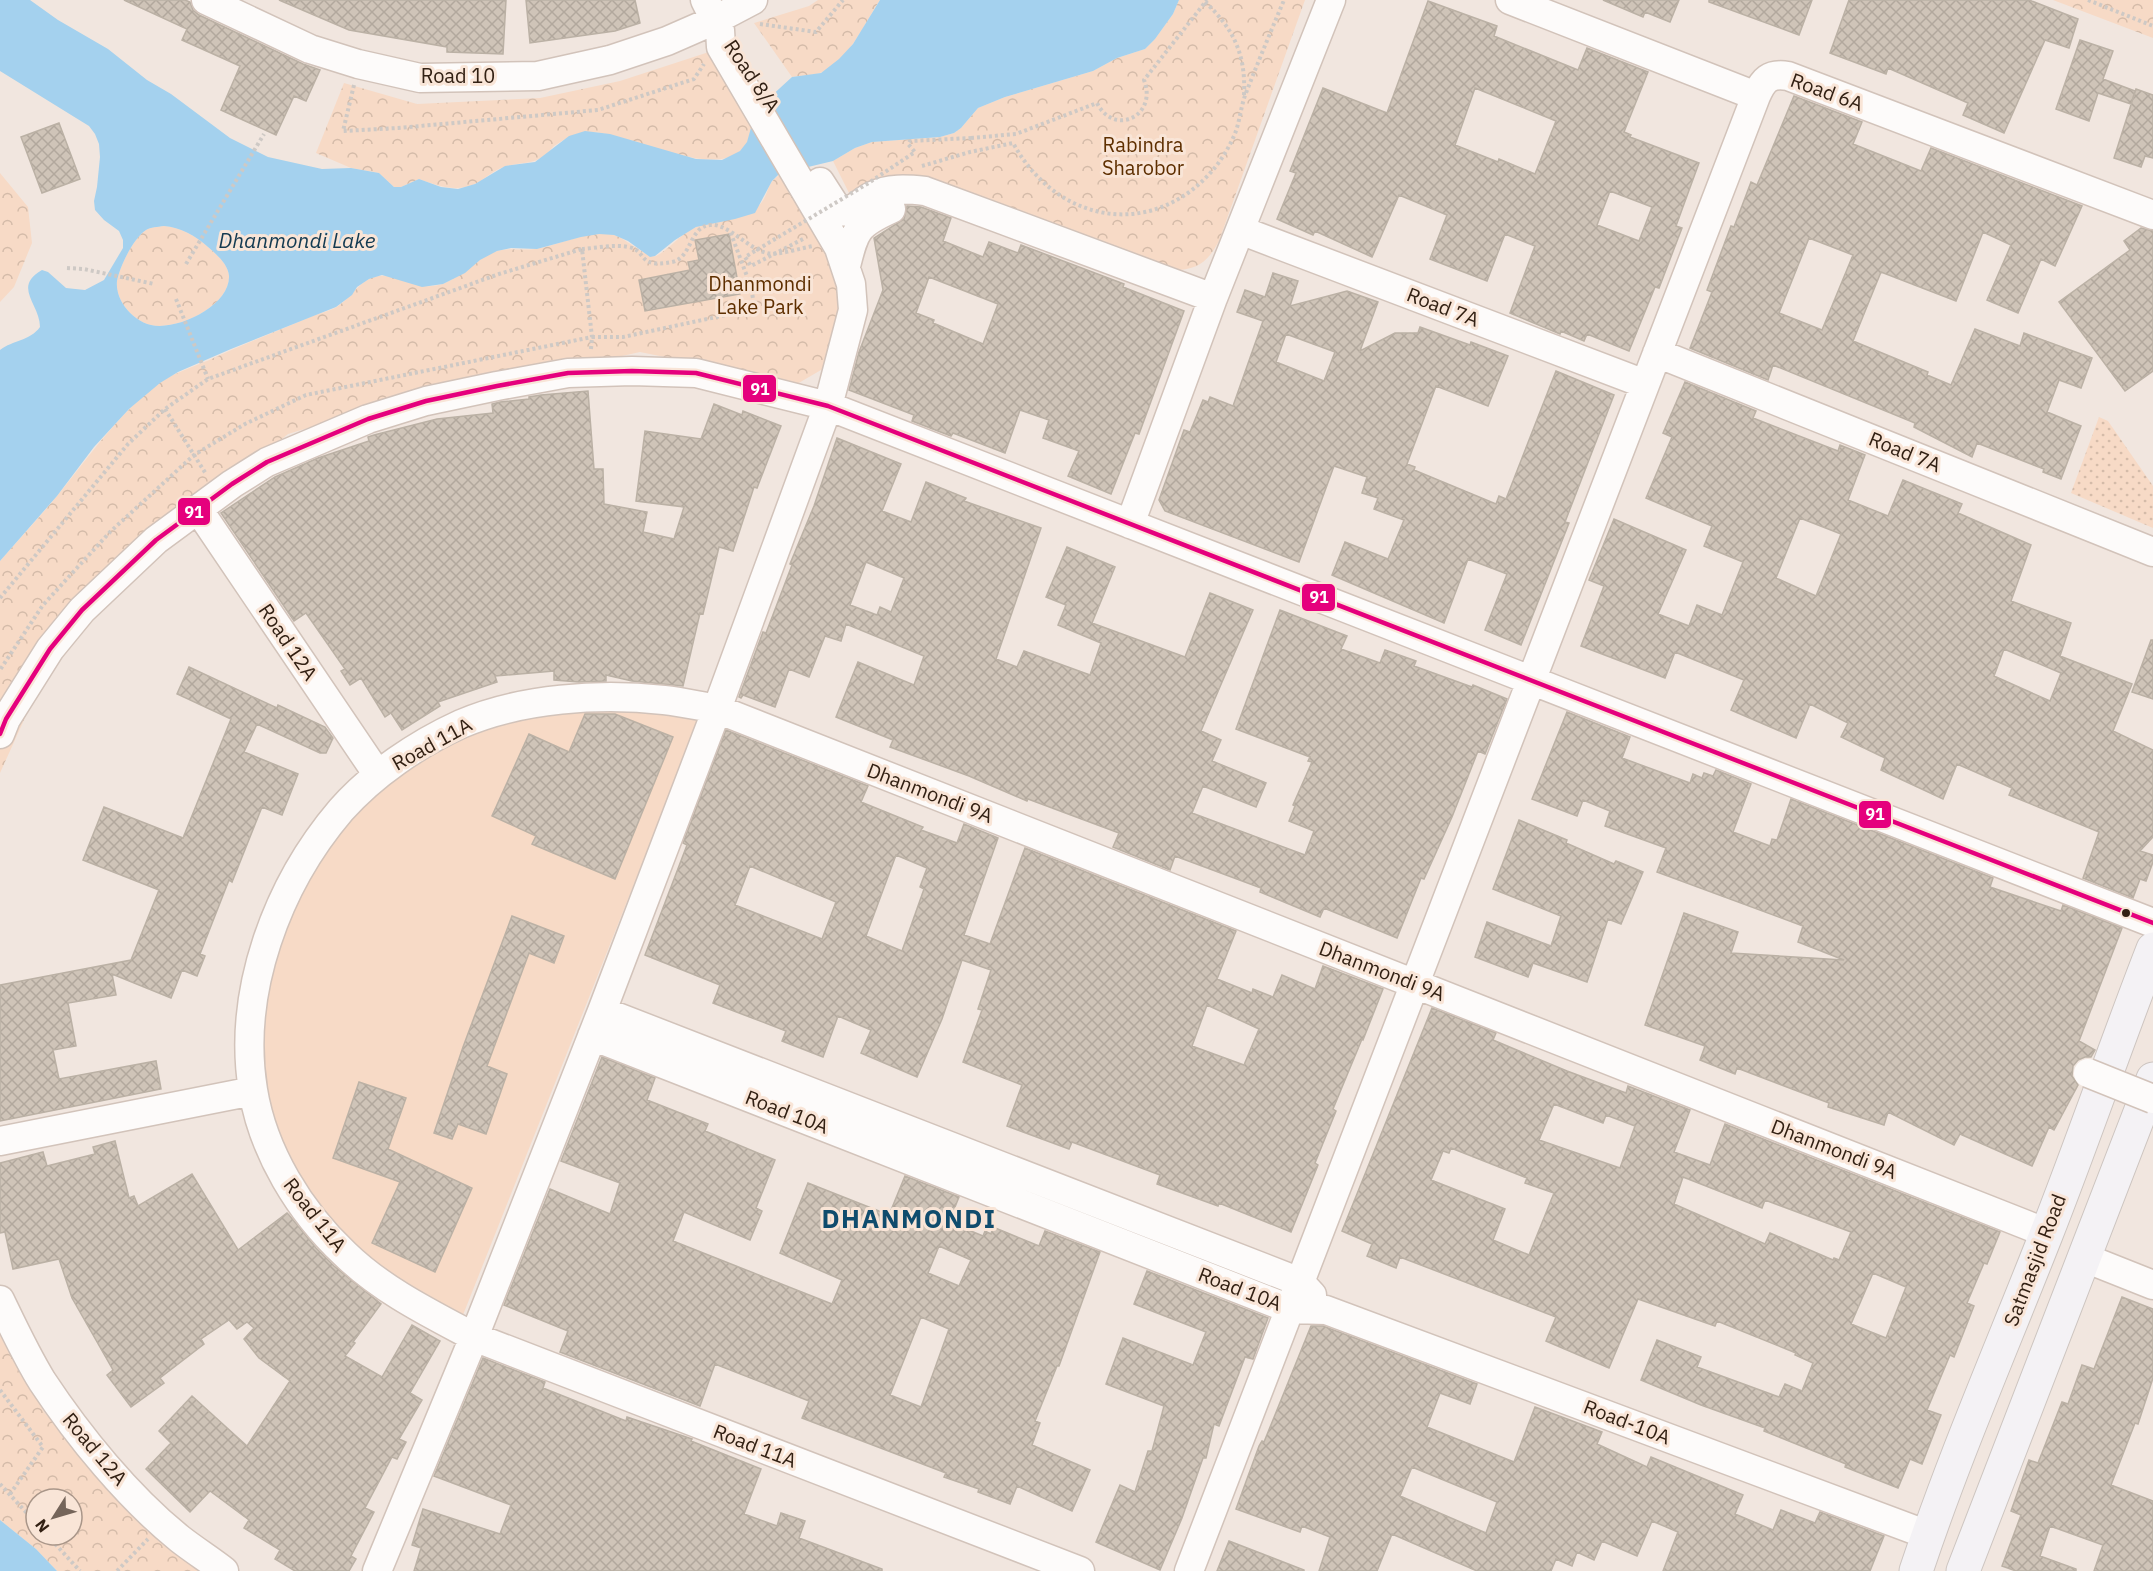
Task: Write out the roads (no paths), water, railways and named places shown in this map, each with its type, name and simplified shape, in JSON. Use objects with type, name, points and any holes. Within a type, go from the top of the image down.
[{"type":"main road","name":"Satmasjid Road","points":[[1916,1571],[1928,1535],[2047,1233],[2107,1067],[2153,950]]},
{"type":"main road","points":[[1963,1571],[2153,1078]]},
{"type":"street","name":"Road 10","points":[[206,0],[310,49],[358,64],[420,78],[538,76],[616,58],[667,41],[717,33],[754,12]]},
{"type":"street","points":[[1130,524],[1213,298],[1331,0]]},
{"type":"street","points":[[1189,1571],[1756,96],[1510,0]]},
{"type":"street","name":"Road 8/A","points":[[474,1337],[717,709],[828,406],[853,310],[851,284],[833,237],[821,229],[717,33]]},
{"type":"street","name":"Road 6A","points":[[1756,96],[1764,81],[1770,77],[1777,74],[1788,76],[2153,215]]},
{"type":"street","points":[[821,229],[864,201],[921,179],[1213,298]]},
{"type":"street","name":"Road 8/A","points":[[846,266],[852,243],[860,227],[921,179]]},
{"type":"street","name":"Road 7A","points":[[1240,230],[1645,384]]},
{"type":"street","name":"Road 7A","points":[[1657,353],[2153,552]]},
{"type":"street","points":[[0,734],[6,719],[50,649],[82,610],[156,540],[267,462],[368,419],[426,401],[568,373],[632,371],[696,373],[828,406],[2153,923]]},
{"type":"street","name":"Road 12A","points":[[198,509],[378,775]]},
{"type":"street","name":"Road 11A","points":[[717,709],[665,700],[600,697],[542,702],[490,714],[461,724],[404,756],[378,775],[348,803],[325,830],[284,902],[266,947],[254,988],[250,1052],[253,1091],[264,1130],[282,1173],[318,1225],[345,1255],[377,1281],[407,1301],[474,1337],[1080,1571]]},
{"type":"street","name":"Dhanmondi 9A","points":[[717,709],[2047,1233]]},
{"type":"street","name":"Road 10A","points":[[597,1023],[1300,1282],[1326,1310]]},
{"type":"street","name":"Road 10A","points":[[597,1023],[1290,1309],[1326,1310]]},
{"type":"street","points":[[2088,1072],[2153,1099]]},
{"type":"street","points":[[0,1141],[253,1091]]},
{"type":"street","points":[[2085,1258],[2153,1285]]},
{"type":"street","name":"Road 12A","points":[[0,1300],[42,1379],[88,1443],[156,1517],[180,1539],[224,1571]]},
{"type":"street","name":"Road-10A","points":[[1326,1310],[1928,1535]]},
{"type":"street","points":[[377,1571],[474,1337]]},
{"type":"water","name":"Dhanmondi Lake","points":[[0,0],[30,0],[58,20],[108,49],[147,80],[171,94],[230,138],[268,157],[322,169],[351,168],[379,173],[394,187],[401,187],[419,179],[441,187],[458,189],[475,184],[505,166],[535,162],[569,136],[585,131],[610,134],[696,159],[722,160],[740,151],[747,142],[756,110],[792,77],[821,73],[839,59],[853,44],[880,0],[1179,0],[1173,14],[1145,49],[1117,58],[1093,71],[1005,97],[978,108],[954,133],[940,137],[872,142],[855,148],[833,161],[779,174],[772,181],[755,213],[696,227],[655,256],[650,257],[628,241],[614,235],[599,234],[537,249],[511,248],[497,251],[480,260],[465,273],[443,284],[422,287],[382,275],[369,279],[336,307],[231,349],[178,372],[160,383],[129,409],[94,447],[57,496],[0,561],[0,350],[26,338],[40,327],[28,289],[33,276],[42,270],[48,272],[66,288],[85,290],[104,280],[123,248],[123,240],[119,231],[95,210],[94,201],[100,157],[95,134],[89,126],[0,71]],"holes":[[[170,227],[193,236],[218,257],[228,272],[227,287],[221,297],[200,314],[174,324],[151,325],[137,318],[125,307],[119,295],[117,281],[128,253],[141,234],[152,228]]]},
{"type":"water","points":[[0,1520],[24,1539],[24,1547],[34,1547],[57,1571],[0,1571]]},
{"type":"district","name":"DHANMONDI","points":[[909,1219]]},
{"type":"park label","name":"Rabindra Sharobor","points":[[1143,156]]},
{"type":"park label","name":"Dhanmondi Lake Park","points":[[760,296]]}]
